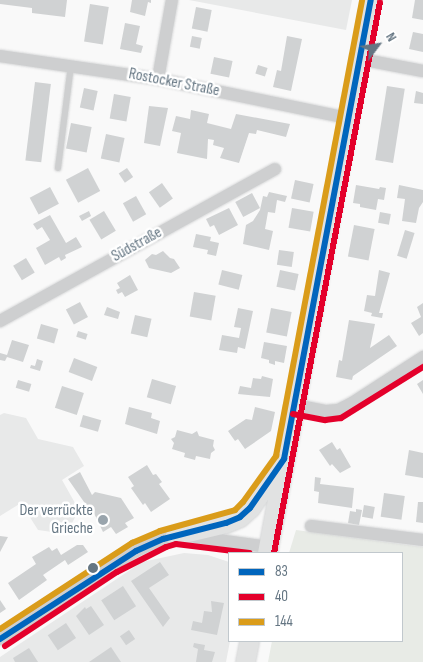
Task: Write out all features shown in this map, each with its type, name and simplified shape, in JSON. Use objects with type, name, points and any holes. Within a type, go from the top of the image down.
[{"type":"street","points":[[158,79],[172,0]]},
{"type":"street","points":[[175,535],[268,550],[348,118],[372,0]]},
{"type":"street","name":"Rostocker Straße","points":[[0,56],[158,79],[348,118]]},
{"type":"street","points":[[360,59],[423,71]]},
{"type":"street","name":"Südstraße","points":[[0,321],[275,169]]},
{"type":"street","points":[[295,405],[326,411],[338,410],[423,358]]},
{"type":"street","points":[[0,639],[136,551],[175,535],[226,523],[240,516],[250,508],[284,459]]},
{"type":"street","points":[[311,526],[423,540]]},
{"type":"street","points":[[245,662],[249,642]]},
{"type":"lane","points":[[58,168],[71,65]]},
{"type":"shaded area","points":[[189,0],[352,0],[346,30]]},
{"type":"shaded area","points":[[4,413],[26,418],[38,439],[73,447],[84,466],[62,480],[79,510],[66,534],[38,530],[21,503],[0,516],[0,415]]},
{"type":"shaded area","points":[[296,530],[423,547],[423,662],[268,662],[272,642],[403,642],[403,552],[289,552]]},
{"type":"shaded area","points":[[184,553],[208,555],[228,562],[228,642],[230,642],[226,662],[0,662],[0,657],[142,562]]},
{"type":"building","points":[[0,0],[67,0],[65,17],[32,13],[32,8],[0,4]]},
{"type":"building","points":[[132,0],[151,0],[151,3],[148,2],[145,16],[130,12]]},
{"type":"building","points":[[415,0],[423,0],[423,20],[412,18]]},
{"type":"building","points":[[90,4],[109,7],[103,45],[84,42]]},
{"type":"building","points":[[196,7],[212,10],[208,32],[192,29]]},
{"type":"building","points":[[125,23],[140,26],[136,44],[143,46],[141,53],[120,49]]},
{"type":"building","points":[[413,32],[423,34],[423,52],[409,49]]},
{"type":"building","points":[[192,36],[202,38],[200,49],[190,47]]},
{"type":"building","points":[[287,36],[302,39],[291,91],[273,87],[277,70],[281,71]]},
{"type":"building","points":[[214,57],[233,61],[229,78],[210,74]]},
{"type":"building","points":[[258,65],[268,68],[265,77],[255,74]]},
{"type":"building","points":[[35,82],[51,84],[41,162],[25,160]]},
{"type":"building","points":[[387,86],[405,89],[393,163],[375,160]]},
{"type":"building","points":[[84,88],[98,91],[94,110],[80,108]]},
{"type":"building","points":[[416,91],[423,93],[423,104],[414,103]]},
{"type":"building","points":[[114,94],[131,97],[126,122],[110,119]]},
{"type":"building","points":[[149,106],[168,108],[160,146],[144,143]]},
{"type":"building","points":[[191,110],[209,114],[207,123],[231,129],[236,114],[290,124],[286,137],[257,130],[256,134],[249,133],[239,163],[220,158],[224,148],[213,145],[214,140],[208,139],[207,159],[177,153],[181,133],[172,131],[176,116],[190,119]]},
{"type":"building","points":[[71,123],[92,127],[87,153],[66,149]]},
{"type":"building","points":[[106,134],[125,138],[119,162],[101,158]]},
{"type":"building","points":[[88,168],[100,191],[78,203],[66,180]]},
{"type":"building","points":[[127,168],[133,177],[125,183],[119,174]]},
{"type":"building","points":[[295,180],[314,184],[310,203],[291,199]]},
{"type":"building","points":[[162,183],[173,199],[160,208],[149,192]]},
{"type":"building","points":[[356,185],[379,189],[380,187],[386,188],[384,200],[378,199],[376,210],[360,207],[360,204],[353,203]]},
{"type":"building","points":[[399,185],[423,190],[423,202],[419,208],[416,223],[402,221],[405,199],[397,198]]},
{"type":"building","points":[[50,187],[59,204],[39,215],[30,198]]},
{"type":"building","points":[[269,192],[287,196],[285,202],[277,200],[275,213],[268,212],[265,229],[273,231],[269,250],[243,244],[246,225],[253,221],[260,210],[263,196],[267,197]]},
{"type":"building","points":[[252,193],[260,208],[243,217],[235,202]]},
{"type":"building","points":[[136,196],[146,214],[133,222],[123,203]]},
{"type":"building","points":[[229,208],[238,225],[219,235],[214,225],[210,227],[206,219]]},
{"type":"building","points":[[292,208],[314,212],[310,232],[289,228]]},
{"type":"building","points":[[89,211],[91,216],[82,221],[79,216]]},
{"type":"building","points":[[104,211],[116,231],[101,239],[89,220]]},
{"type":"building","points":[[380,212],[391,214],[389,225],[378,223]]},
{"type":"building","points":[[50,215],[66,243],[76,237],[82,247],[65,255],[66,258],[61,261],[59,257],[45,265],[36,248],[50,240],[42,227],[37,230],[33,224]]},
{"type":"building","points":[[354,225],[375,229],[369,260],[348,256]]},
{"type":"building","points":[[405,230],[415,233],[407,259],[397,256]]},
{"type":"building","points":[[196,234],[211,237],[210,241],[219,243],[216,256],[207,254],[208,250],[193,247]]},
{"type":"building","points":[[279,250],[294,252],[292,267],[277,265]]},
{"type":"building","points":[[163,251],[170,258],[174,259],[180,268],[171,273],[149,268],[145,260],[152,254],[156,255]]},
{"type":"building","points":[[26,258],[35,273],[22,280],[13,266]]},
{"type":"building","points":[[222,270],[242,275],[239,290],[218,285]]},
{"type":"building","points":[[280,270],[299,274],[295,291],[276,287]]},
{"type":"building","points":[[379,270],[390,273],[379,313],[383,313],[382,318],[371,316],[372,313],[364,311],[367,295],[375,296]]},
{"type":"building","points":[[130,275],[138,290],[125,297],[122,292],[118,294],[116,290],[120,288],[117,283]]},
{"type":"building","points":[[194,292],[216,296],[211,320],[190,317]]},
{"type":"building","points":[[80,302],[88,317],[74,325],[66,310]]},
{"type":"building","points":[[423,303],[423,333],[419,336],[411,323],[421,317],[417,307]]},
{"type":"building","points":[[107,307],[120,312],[118,319],[104,315]]},
{"type":"building","points":[[238,308],[253,311],[245,349],[238,347],[237,353],[219,350],[222,335],[239,338],[241,328],[234,327]]},
{"type":"building","points":[[271,308],[292,312],[287,337],[266,333]]},
{"type":"building","points":[[135,315],[152,319],[147,337],[131,334]]},
{"type":"building","points":[[349,320],[375,324],[370,348],[389,335],[397,346],[353,376],[352,380],[336,377],[339,360],[342,361]]},
{"type":"building","points":[[41,324],[58,329],[54,343],[37,338]]},
{"type":"building","points":[[78,331],[88,334],[86,340],[76,337]]},
{"type":"building","points":[[12,340],[29,345],[23,362],[7,357],[5,361],[0,360],[0,353],[7,355]]},
{"type":"building","points":[[264,342],[287,346],[284,363],[275,361],[275,365],[269,363],[269,360],[261,358]]},
{"type":"building","points":[[74,358],[97,367],[92,381],[69,372]]},
{"type":"building","points":[[37,359],[43,361],[40,371],[30,368],[31,365],[35,366]]},
{"type":"building","points":[[262,376],[273,379],[270,397],[238,394],[240,386],[251,388],[253,378],[261,379]]},
{"type":"building","points":[[152,379],[176,386],[171,404],[147,397]]},
{"type":"building","points":[[18,380],[31,384],[29,392],[16,388]]},
{"type":"building","points":[[423,380],[423,394],[417,384]]},
{"type":"building","points":[[62,386],[84,393],[77,415],[55,408]]},
{"type":"building","points":[[129,407],[152,413],[151,418],[160,421],[157,434],[125,424]]},
{"type":"building","points":[[255,407],[275,412],[271,431],[245,449],[238,439],[235,441],[228,431],[246,419],[252,420]]},
{"type":"building","points":[[83,415],[101,420],[98,432],[80,427]]},
{"type":"building","points":[[177,430],[192,434],[197,431],[199,436],[214,440],[213,446],[215,450],[211,453],[210,459],[196,456],[195,460],[184,457],[185,453],[172,449],[174,443],[171,439],[175,437]]},
{"type":"building","points":[[332,442],[337,450],[340,448],[351,467],[340,473],[332,464],[330,466],[319,450]]},
{"type":"building","points":[[409,450],[423,453],[423,478],[405,475]]},
{"type":"building","points":[[147,465],[153,475],[156,474],[162,482],[159,484],[170,499],[151,512],[145,503],[143,505],[131,488],[134,486],[128,477]]},
{"type":"building","points":[[80,472],[92,495],[95,492],[121,498],[134,518],[125,523],[128,527],[116,534],[111,527],[103,532],[93,511],[91,512],[68,479]]},
{"type":"building","points":[[315,477],[321,478],[320,484],[354,488],[352,508],[318,503],[319,492],[314,491]]},
{"type":"building","points":[[384,493],[405,496],[401,520],[381,517]]},
{"type":"building","points":[[418,502],[423,502],[423,523],[416,522]]},
{"type":"building","points":[[364,505],[375,507],[373,519],[362,517]]},
{"type":"building","points":[[356,509],[362,510],[359,525],[348,523],[350,511],[356,512]]},
{"type":"building","points":[[0,536],[8,537],[0,552]]},
{"type":"building","points":[[77,545],[83,545],[88,552],[68,565],[65,560],[43,575],[47,580],[19,600],[8,583],[36,564],[32,557],[49,547],[52,551],[57,548],[61,555]]},
{"type":"building","points":[[160,562],[169,575],[149,588],[170,618],[163,627],[131,581]]},
{"type":"building","points":[[123,586],[136,606],[114,620],[101,600]]},
{"type":"building","points":[[0,600],[6,609],[0,613]]},
{"type":"building","points":[[211,601],[224,603],[217,635],[191,630],[193,621],[202,623],[204,611],[212,612]]},
{"type":"building","points":[[91,606],[104,625],[89,635],[76,616],[85,607],[86,609]]},
{"type":"building","points":[[66,623],[76,638],[58,650],[48,635]]},
{"type":"building","points":[[129,630],[135,639],[126,645],[120,636]]},
{"type":"building","points":[[194,643],[205,645],[204,650],[215,652],[212,662],[196,662],[198,649],[193,647]]},
{"type":"building","points":[[111,647],[121,662],[89,662]]},
{"type":"building","points":[[29,648],[38,662],[15,662],[13,658]]},
{"type":"transit line","name":"144","points":[[0,629],[132,543],[160,531],[235,510],[243,502],[276,456],[362,0]]},
{"type":"transit line","name":"83","points":[[0,639],[136,551],[163,539],[226,523],[240,517],[250,508],[284,459],[371,0]]},
{"type":"transit line","name":"40","points":[[274,552],[380,2]]},
{"type":"transit line","name":"40","points":[[293,414],[325,420],[341,418],[423,367]]},
{"type":"transit line","name":"40","points":[[5,646],[117,572],[166,547],[176,544],[241,552]]},
{"type":"place","name":"Der verrückte Grieche","points":[[103,520]]}]
